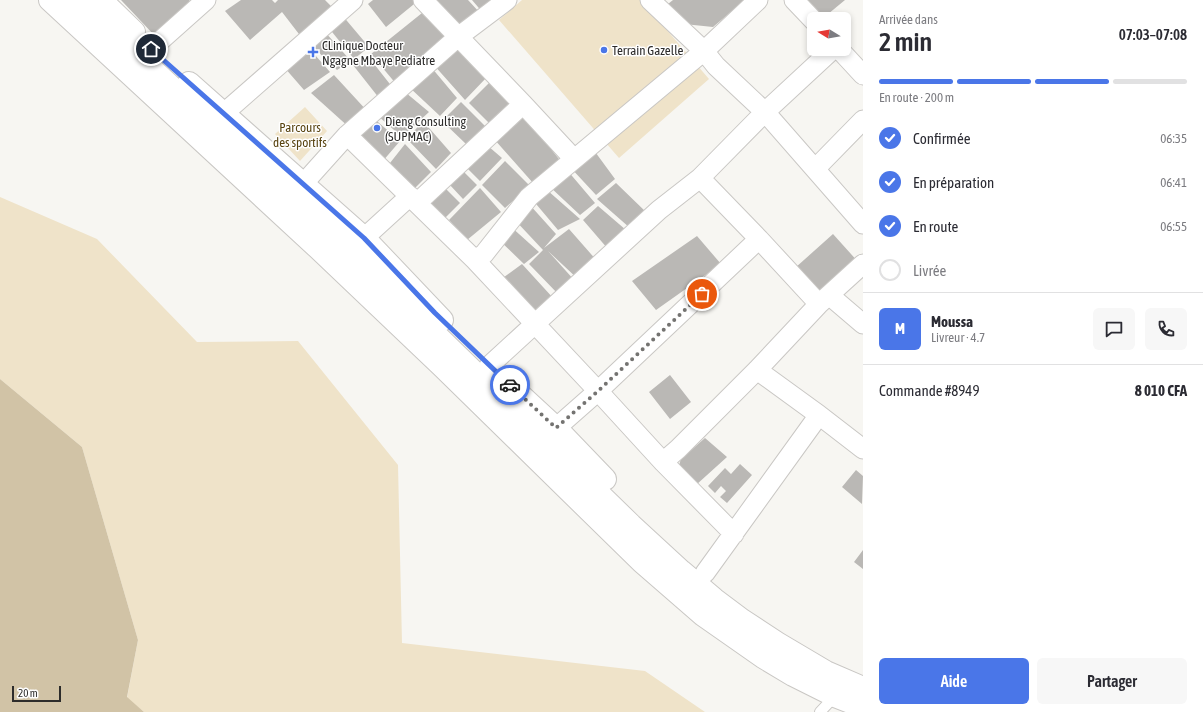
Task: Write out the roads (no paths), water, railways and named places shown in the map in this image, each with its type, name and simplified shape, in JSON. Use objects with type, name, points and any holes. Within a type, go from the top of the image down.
[{"type":"main road","points":[[50,0],[318,248],[442,366],[642,562],[703,615],[763,658],[793,675],[852,701]]},
{"type":"main road","points":[[77,0],[360,261],[631,525],[681,571],[742,620],[826,672],[852,701]]},
{"type":"main road","points":[[101,0],[151,49],[364,238],[435,313],[489,366],[556,428],[640,514],[705,573],[712,584],[714,599]]},
{"type":"main road","points":[[324,203],[360,261]]},
{"type":"street","points":[[223,114],[353,0]]},
{"type":"street","points":[[423,0],[574,159]]},
{"type":"street","points":[[303,184],[347,135],[458,36],[506,0]]},
{"type":"street","points":[[650,0],[704,51],[716,66],[765,112],[863,224]]},
{"type":"street","points":[[475,260],[484,254],[529,196],[704,51],[758,0]]},
{"type":"street","points":[[794,0],[807,14]]},
{"type":"street","points":[[151,49],[200,2]]},
{"type":"street","points":[[489,366],[659,210],[700,178],[765,112],[826,56]]},
{"type":"street","points":[[845,56],[863,75]]},
{"type":"street","points":[[364,238],[413,200],[523,104]]},
{"type":"street","points":[[815,169],[863,120]]},
{"type":"street","points":[[347,135],[475,260],[598,391],[662,462],[734,534]]},
{"type":"street","points":[[700,178],[759,239],[824,300],[863,324]]},
{"type":"street","points":[[556,428],[598,391],[759,239]]},
{"type":"street","points":[[662,462],[757,370],[824,300],[863,264]]},
{"type":"street","points":[[757,370],[863,449]]},
{"type":"street","points":[[705,573],[819,415]]},
{"type":"lane","points":[[820,712],[852,701]]},
{"type":"place","name":"Terrain Gazelle","points":[[604,50]]},
{"type":"place","name":"CLinique Docteur Ngagne Mbaye Pediatre","points":[[313,52]]},
{"type":"place","name":"Dieng Consulting (SUPMAC)","points":[[377,128]]},
{"type":"park label","name":"Parcours des sportifs","points":[[300,134]]}]
